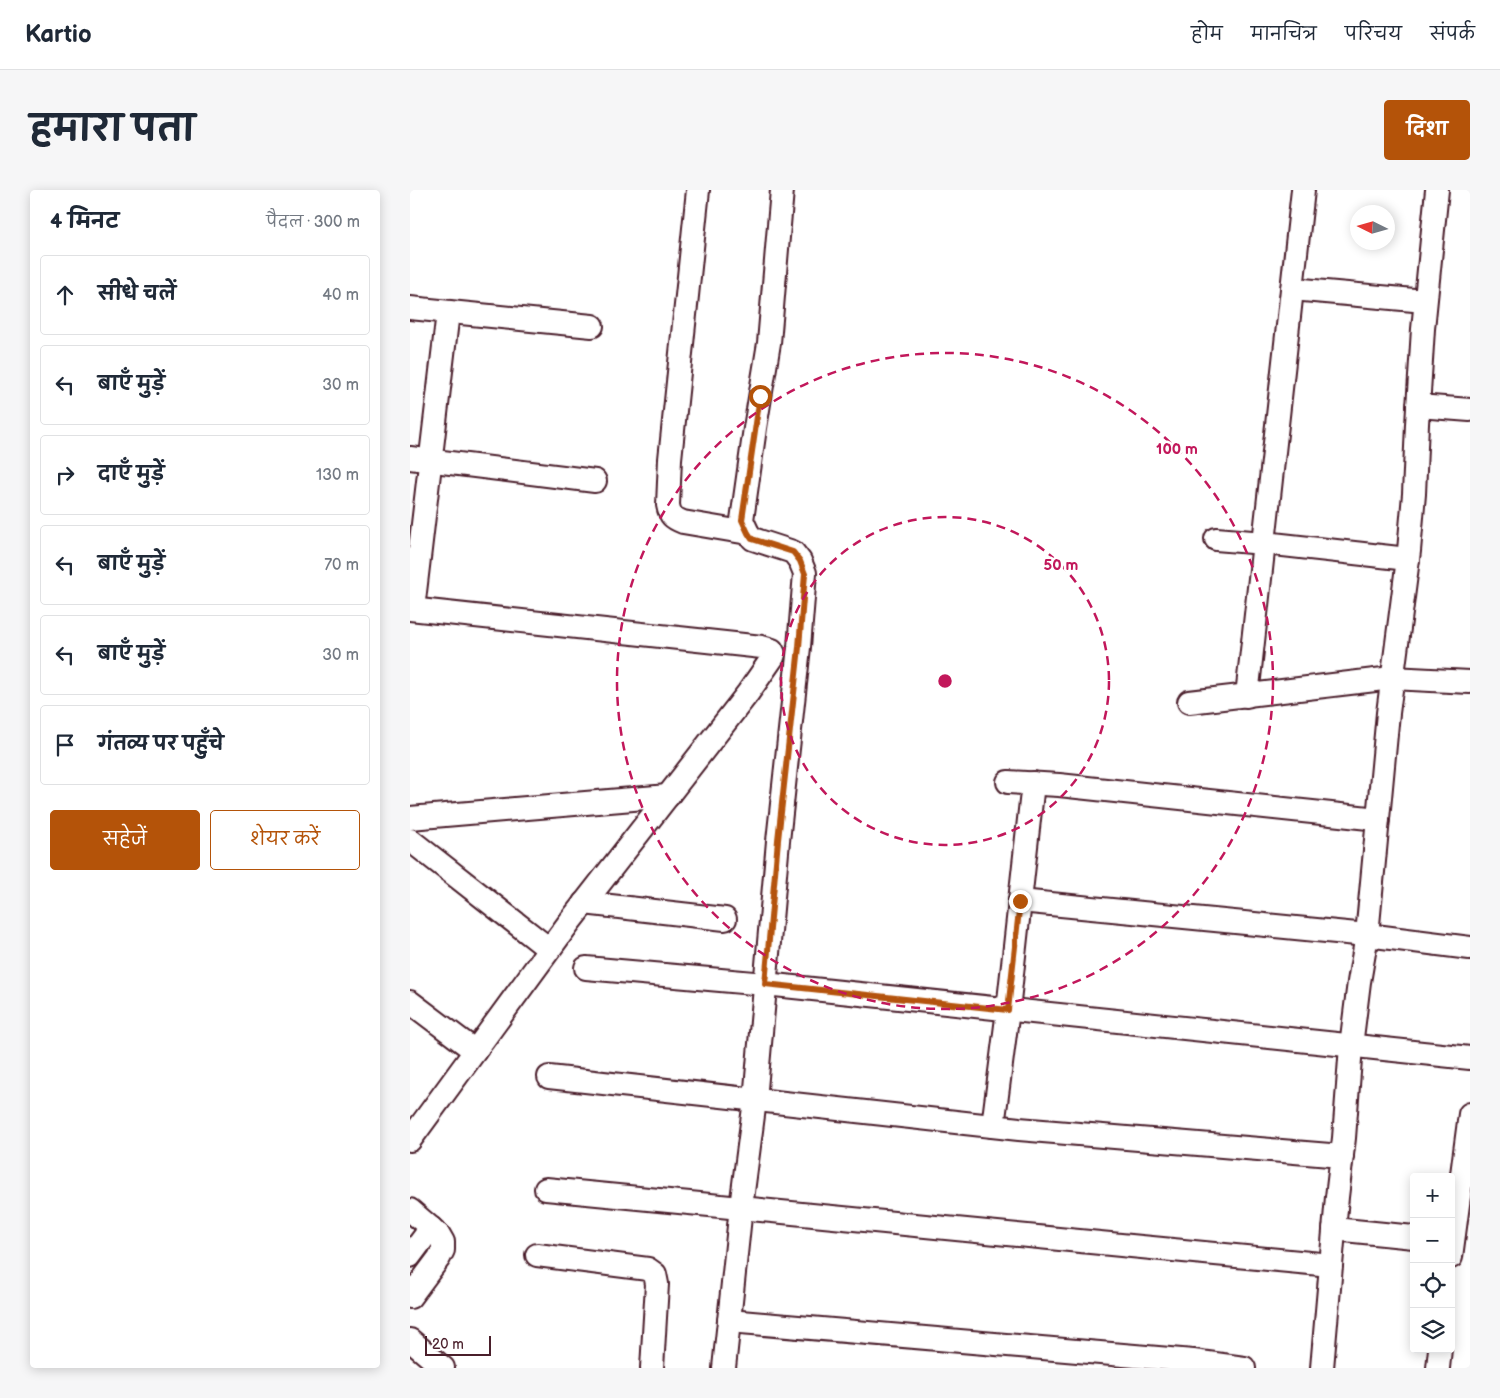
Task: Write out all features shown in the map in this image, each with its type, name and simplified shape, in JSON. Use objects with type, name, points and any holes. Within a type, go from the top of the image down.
[{"type":"street","points":[[698,190],[670,459],[669,512],[673,518],[683,522],[748,533]]},
{"type":"street","points":[[724,1368],[741,1207],[755,1100],[778,840],[805,574],[800,561],[793,552],[752,539],[742,520],[769,343],[782,190]]},
{"type":"street","points":[[1247,696],[1303,190]]},
{"type":"street","points":[[1322,1368],[1358,982],[1367,935],[1392,678],[1408,559],[1426,301],[1437,190]]},
{"type":"street","points":[[1292,289],[1426,301]]},
{"type":"street","points":[[410,308],[592,326]]},
{"type":"street","points":[[410,1140],[549,949],[748,692],[774,654],[772,650],[762,647],[412,609],[420,459],[448,312]]},
{"type":"street","points":[[1418,406],[1470,410]]},
{"type":"street","points":[[420,459],[595,481]]},
{"type":"street","points":[[1216,539],[1264,542],[1408,559]]},
{"type":"street","points":[[1189,702],[1392,678],[1470,682]]},
{"type":"street","points":[[1008,782],[1059,785],[1378,819]]},
{"type":"street","points":[[993,1126],[1008,1010],[1032,784]]},
{"type":"street","points":[[410,818],[668,796]]},
{"type":"street","points":[[410,840],[549,949]]},
{"type":"street","points":[[1020,901],[1367,935],[1470,948]]},
{"type":"street","points":[[584,903],[725,918]]},
{"type":"street","points":[[586,968],[765,984],[1470,1058]]},
{"type":"street","points":[[410,1002],[475,1051]]},
{"type":"street","points":[[549,1077],[993,1126],[1342,1156]]},
{"type":"street","points":[[1456,1246],[1470,1114]]},
{"type":"street","points":[[546,1189],[1331,1265]]},
{"type":"street","points":[[410,1210],[439,1235],[443,1242],[443,1250],[439,1258],[410,1297]]},
{"type":"street","points":[[410,1256],[431,1228]]},
{"type":"street","points":[[1334,1229],[1410,1237]]},
{"type":"street","points":[[537,1255],[648,1269],[655,1274],[657,1284],[652,1368]]},
{"type":"street","points":[[729,1321],[1043,1359],[1193,1361],[1244,1368]]},
{"type":"street","points":[[410,1340],[443,1368]]},
{"type":"street","points":[[1438,1368],[1440,1353]]},
{"type":"route","points":[[760,396],[742,520],[752,539],[793,552],[800,561],[805,574],[765,984],[1008,1010],[1020,901]]}]
